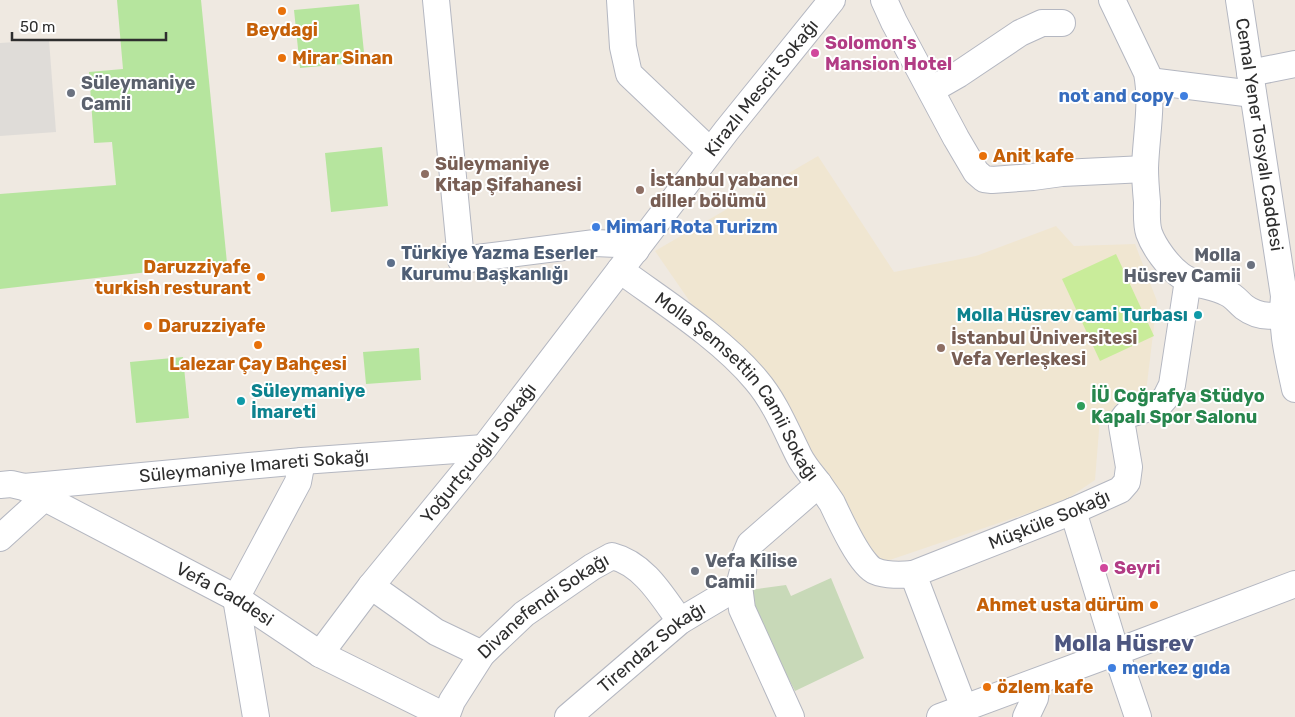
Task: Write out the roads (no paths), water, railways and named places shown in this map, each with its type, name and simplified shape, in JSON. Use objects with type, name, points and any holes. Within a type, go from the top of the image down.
[{"type":"street","points":[[436,0],[461,260],[595,243],[617,244],[636,250]]},
{"type":"street","points":[[620,0],[623,47],[630,74],[710,151]]},
{"type":"street","name":"Kirazlı Mescit Sokağı","points":[[636,250],[710,151],[832,0]]},
{"type":"street","points":[[884,0],[956,138],[976,172],[984,179],[1145,169]]},
{"type":"street","points":[[1112,0],[1147,72],[1149,81],[1150,104],[1145,169],[1148,231],[1158,250],[1180,275],[1188,280],[1225,292],[1257,315],[1269,316],[1289,313]]},
{"type":"street","name":"Cemal Yener Tosyalı Caddesi","points":[[1238,0],[1284,296],[1289,313],[1285,340],[1295,389]]},
{"type":"street","points":[[931,90],[959,74],[1020,33],[1042,23],[1062,23]]},
{"type":"street","points":[[1149,81],[1252,83],[1295,64]]},
{"type":"street","name":"Yoğurtçuoğlu Sokağı","points":[[320,654],[371,586],[484,448],[636,250]]},
{"type":"street","name":"Molla Şemsettin Camii Sokağı","points":[[620,270],[714,340],[757,381],[785,425],[800,458],[819,484],[750,544],[745,556],[744,572],[739,586],[742,609],[791,717]]},
{"type":"street","name":"Müşküle Sokağı","points":[[913,574],[1073,511],[1120,490],[1127,482],[1129,467],[1123,437],[1122,426],[1124,419],[1126,415],[1159,404],[1166,397],[1172,385],[1188,280]]},
{"type":"street","name":"Süleymaniye Imareti Sokağı","points":[[23,490],[302,461],[484,448]]},
{"type":"street","points":[[256,717],[236,598],[298,482],[302,461]]},
{"type":"street","points":[[819,484],[849,537],[866,564],[873,571],[895,575],[913,574],[964,708]]},
{"type":"street","points":[[0,538],[23,490]]},
{"type":"street","name":"Vefa Caddesi","points":[[23,490],[236,598],[320,654],[446,717]]},
{"type":"street","points":[[1073,511],[1138,717]]},
{"type":"street","name":"Divanefendi Sokağı","points":[[446,717],[452,701],[482,654],[524,614],[592,567],[612,556],[621,558],[637,568],[652,582],[680,620]]},
{"type":"street","points":[[940,717],[1295,584]]},
{"type":"street","points":[[371,586],[436,632],[482,654]]},
{"type":"street","name":"Tirendaz Sokağı","points":[[568,717],[680,620],[739,586]]},
{"type":"street","points":[[1026,717],[1036,698],[1037,682]]},
{"type":"place","name":"Beydagi","points":[[282,11]]},
{"type":"place","name":"Solomon's Mansion Hotel","points":[[815,53]]},
{"type":"place","name":"Mirar Sinan","points":[[282,58]]},
{"type":"place","name":"Süleymaniye Camii","points":[[71,93]]},
{"type":"place","name":"not and copy","points":[[1184,96]]},
{"type":"place","name":"Anit kafe","points":[[983,156]]},
{"type":"place","name":"Süleymaniye Kitap Şifahanesi","points":[[425,174]]},
{"type":"place","name":"İstanbul yabancı diller bölümü","points":[[640,190]]},
{"type":"place","name":"Mimari Rota Turizm","points":[[596,227]]},
{"type":"place","name":"Türkiye Yazma Eserler Kurumu Başkanlığı","points":[[391,263]]},
{"type":"place","name":"Molla Hüsrev Camii","points":[[1251,265]]},
{"type":"place","name":"Daruzziyafe turkish resturant","points":[[261,277]]},
{"type":"place","name":"Molla Hüsrev cami Turbası","points":[[1198,315]]},
{"type":"place","name":"Daruzziyafe","points":[[148,326]]},
{"type":"place","name":"Lalezar Çay Bahçesi","points":[[258,345]]},
{"type":"place","name":"İstanbul Üniversitesi Vefa Yerleşkesi","points":[[941,348]]},
{"type":"place","name":"Süleymaniye İmareti","points":[[241,401]]},
{"type":"place","name":"İÜ Coğrafya Stüdyo Kapalı Spor Salonu","points":[[1081,406]]},
{"type":"place","name":"Seyri","points":[[1104,568]]},
{"type":"place","name":"Vefa Kilise Camii","points":[[695,571]]},
{"type":"place","name":"Ahmet usta dürüm","points":[[1154,605]]},
{"type":"place","name":"merkez gıda","points":[[1112,668]]},
{"type":"place","name":"özlem kafe","points":[[987,687]]},
{"type":"district","name":"Molla Hüsrev","points":[[1124,643]]}]
